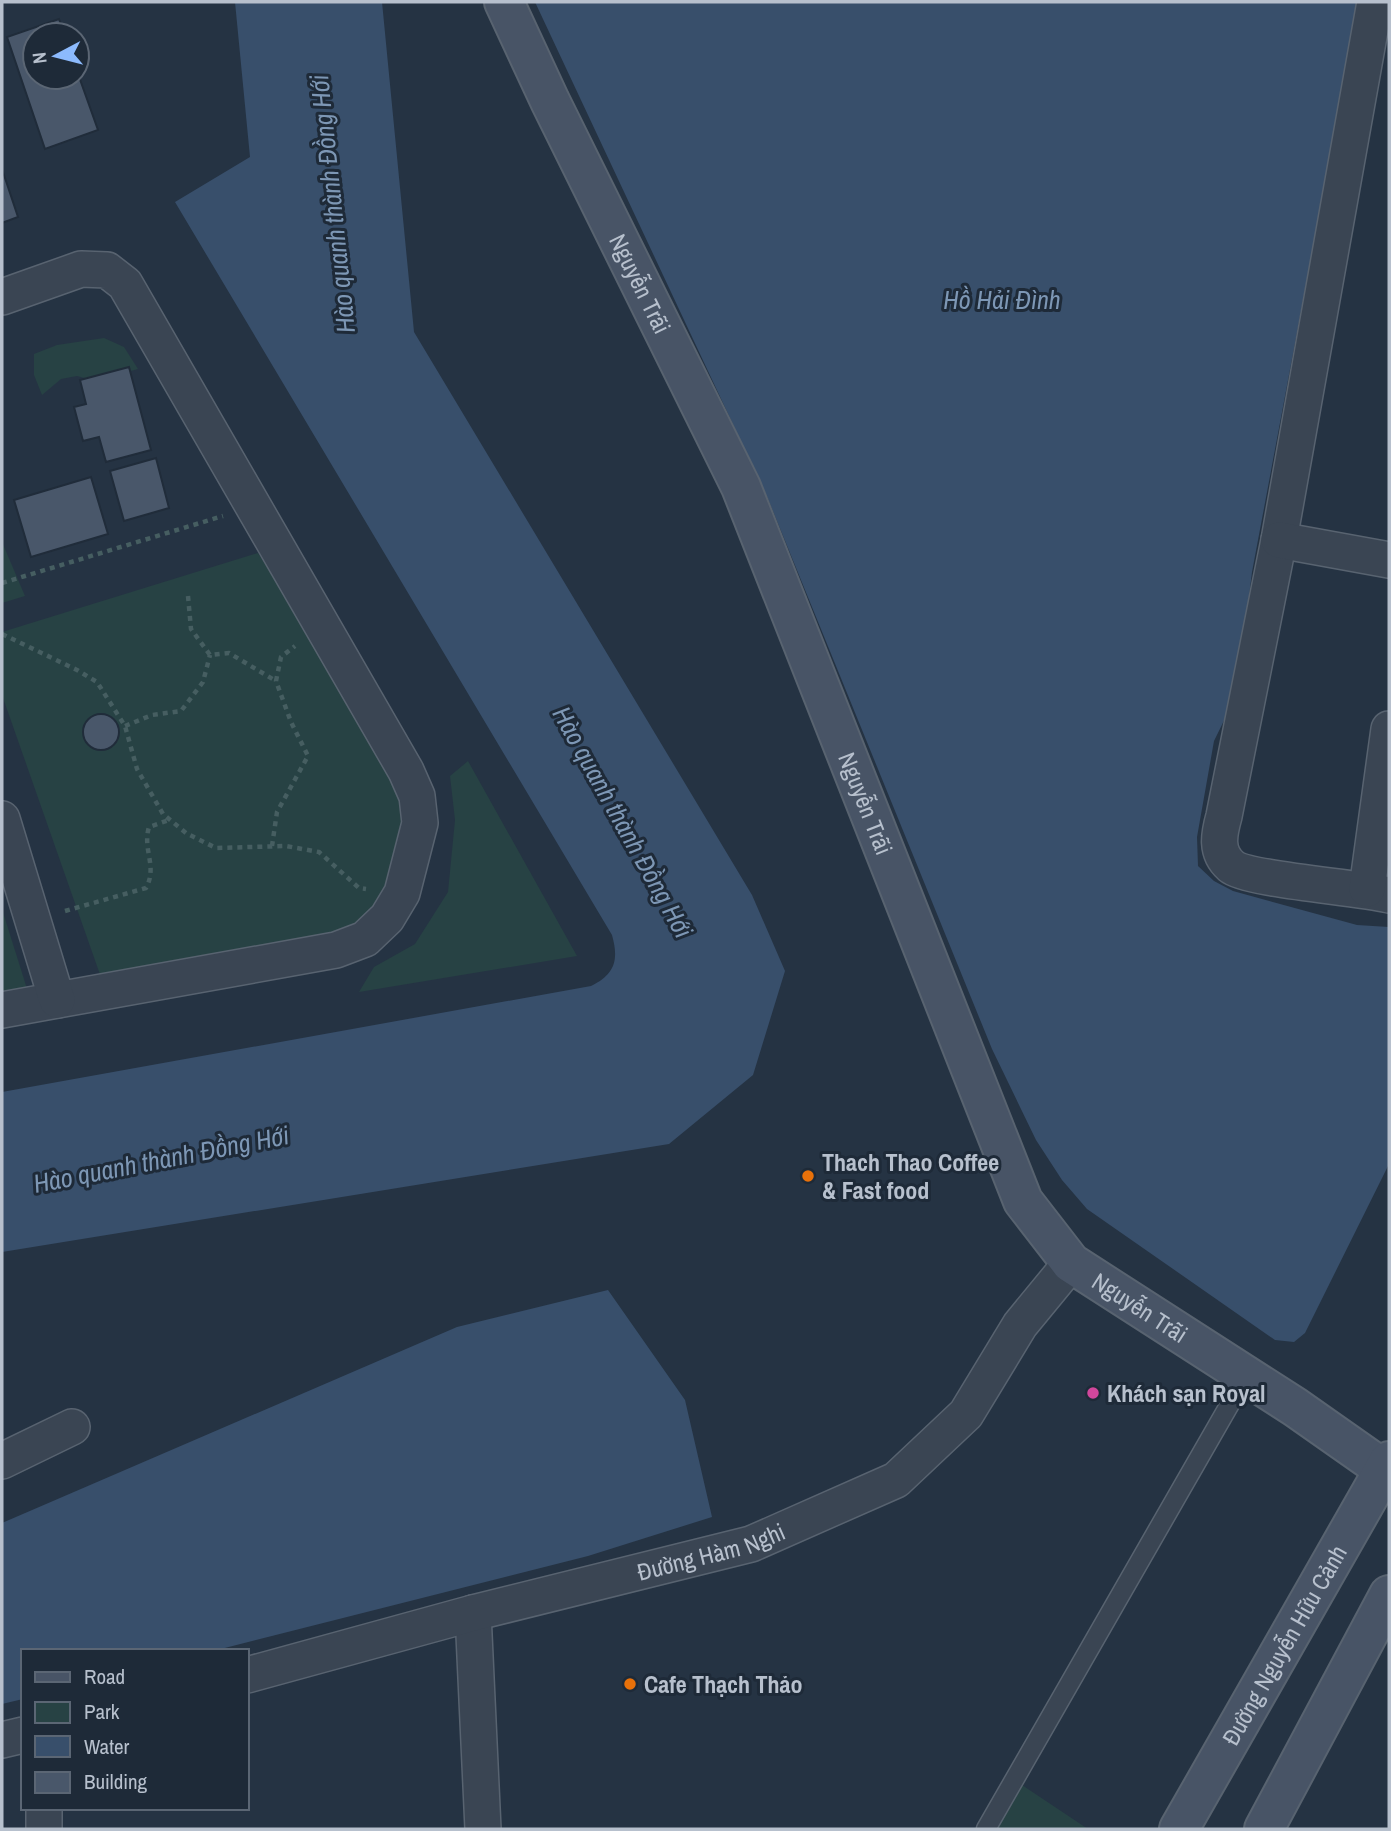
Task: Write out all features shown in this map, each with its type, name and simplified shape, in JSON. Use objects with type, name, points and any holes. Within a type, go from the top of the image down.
[{"type":"street","name":"Nguyễn Trãi","points":[[504,2],[550,101],[741,487],[1023,1201],[1071,1263],[1388,1468]]},
{"type":"street","points":[[1375,2],[1279,540],[1218,835],[1224,859],[1234,868],[1268,877],[1378,892],[1389,729]]},
{"type":"street","points":[[2,297],[81,269],[107,270],[125,284],[406,771],[417,796],[420,824],[402,893],[387,918],[365,939],[336,950],[2,1010]]},
{"type":"street","points":[[1279,540],[1389,560]]},
{"type":"street","points":[[2,819],[57,1000]]},
{"type":"street","name":"Đường Hàm Nghi","points":[[248,1675],[473,1613],[751,1544],[896,1480],[966,1414],[1020,1325],[1071,1263]]},
{"type":"street","points":[[2,1461],[72,1427]]},
{"type":"street","name":"Đường Nguyễn Hữu Cảnh","points":[[1179,1829],[1388,1468]]},
{"type":"street","points":[[1264,1829],[1389,1595]]},
{"type":"street","points":[[473,1613],[483,1829]]},
{"type":"street","points":[[2,1741],[21,1736]]},
{"type":"street","points":[[44,1810],[44,1829]]},
{"type":"lane","points":[[986,1829],[1246,1376]]},
{"type":"path","points":[[2,583],[254,506]]},
{"type":"path","points":[[188,596],[191,629],[210,655]]},
{"type":"path","points":[[272,846],[277,812],[308,756],[291,722],[276,681],[281,657],[322,625]]},
{"type":"path","points":[[2,634],[97,682],[125,726],[136,769],[163,814],[186,833],[216,848],[286,846],[319,852],[359,888],[402,893]]},
{"type":"path","points":[[210,655],[229,653],[276,681]]},
{"type":"path","points":[[125,726],[152,715],[181,710],[203,682],[210,655]]},
{"type":"path","points":[[33,920],[146,888],[153,876],[145,840],[149,827],[170,819]]},
{"type":"green space","points":[[104,338],[124,347],[138,369],[95,381],[77,376],[61,379],[42,395],[34,375],[34,354],[57,345]]},
{"type":"green space","points":[[2,542],[25,596],[2,603]]},
{"type":"green space","points":[[258,553],[352,697],[399,798],[406,833],[401,862],[367,926],[104,986],[2,695],[2,632]]},
{"type":"green space","points":[[468,761],[577,956],[359,992],[374,967],[415,944],[448,892],[455,820],[450,776]]},
{"type":"green space","points":[[2,909],[28,992],[2,997]]},
{"type":"green space","points":[[1016,1781],[1088,1829],[984,1829]]},
{"type":"water","name":"Hào quanh thành Đồng Hới","points":[[235,2],[382,2],[414,332],[752,895],[785,971],[753,1075],[669,1144],[2,1252],[2,1092],[591,986],[610,971],[615,959],[612,935],[175,202],[250,157]]},
{"type":"water","name":"Hồ Hải Đình","points":[[535,2],[1359,2],[1252,572],[1237,694],[1214,741],[1197,837],[1198,866],[1214,881],[1233,891],[1357,925],[1389,927],[1389,1164],[1305,1333],[1294,1342],[1275,1340],[1087,1209],[1062,1180],[1036,1140],[992,1049],[768,499]]},
{"type":"water","points":[[608,1290],[685,1400],[712,1517],[588,1556],[221,1649],[21,1649],[21,1699],[2,1704],[2,1523],[457,1327]]},
{"type":"building","points":[[21,32],[21,78],[7,37]]},
{"type":"building","points":[[25,91],[84,91],[98,130],[45,149]]},
{"type":"building","points":[[2,173],[18,217],[2,223]]},
{"type":"building","points":[[129,367],[151,450],[106,462],[99,437],[83,441],[74,407],[86,404],[80,380]]},
{"type":"building","points":[[156,458],[169,508],[124,521],[110,471]]},
{"type":"building","points":[[91,477],[108,534],[31,557],[14,500]]},
{"type":"building","points":[[101,714],[114,719],[119,732],[114,745],[101,750],[88,745],[83,732],[88,719]]},
{"type":"place","name":"Thach Thao Coffee & Fast food","points":[[808,1176]]},
{"type":"place","name":"Khách sạn Royal","points":[[1093,1393]]},
{"type":"place","name":"Cafe Thạch Thảo","points":[[630,1684]]}]
